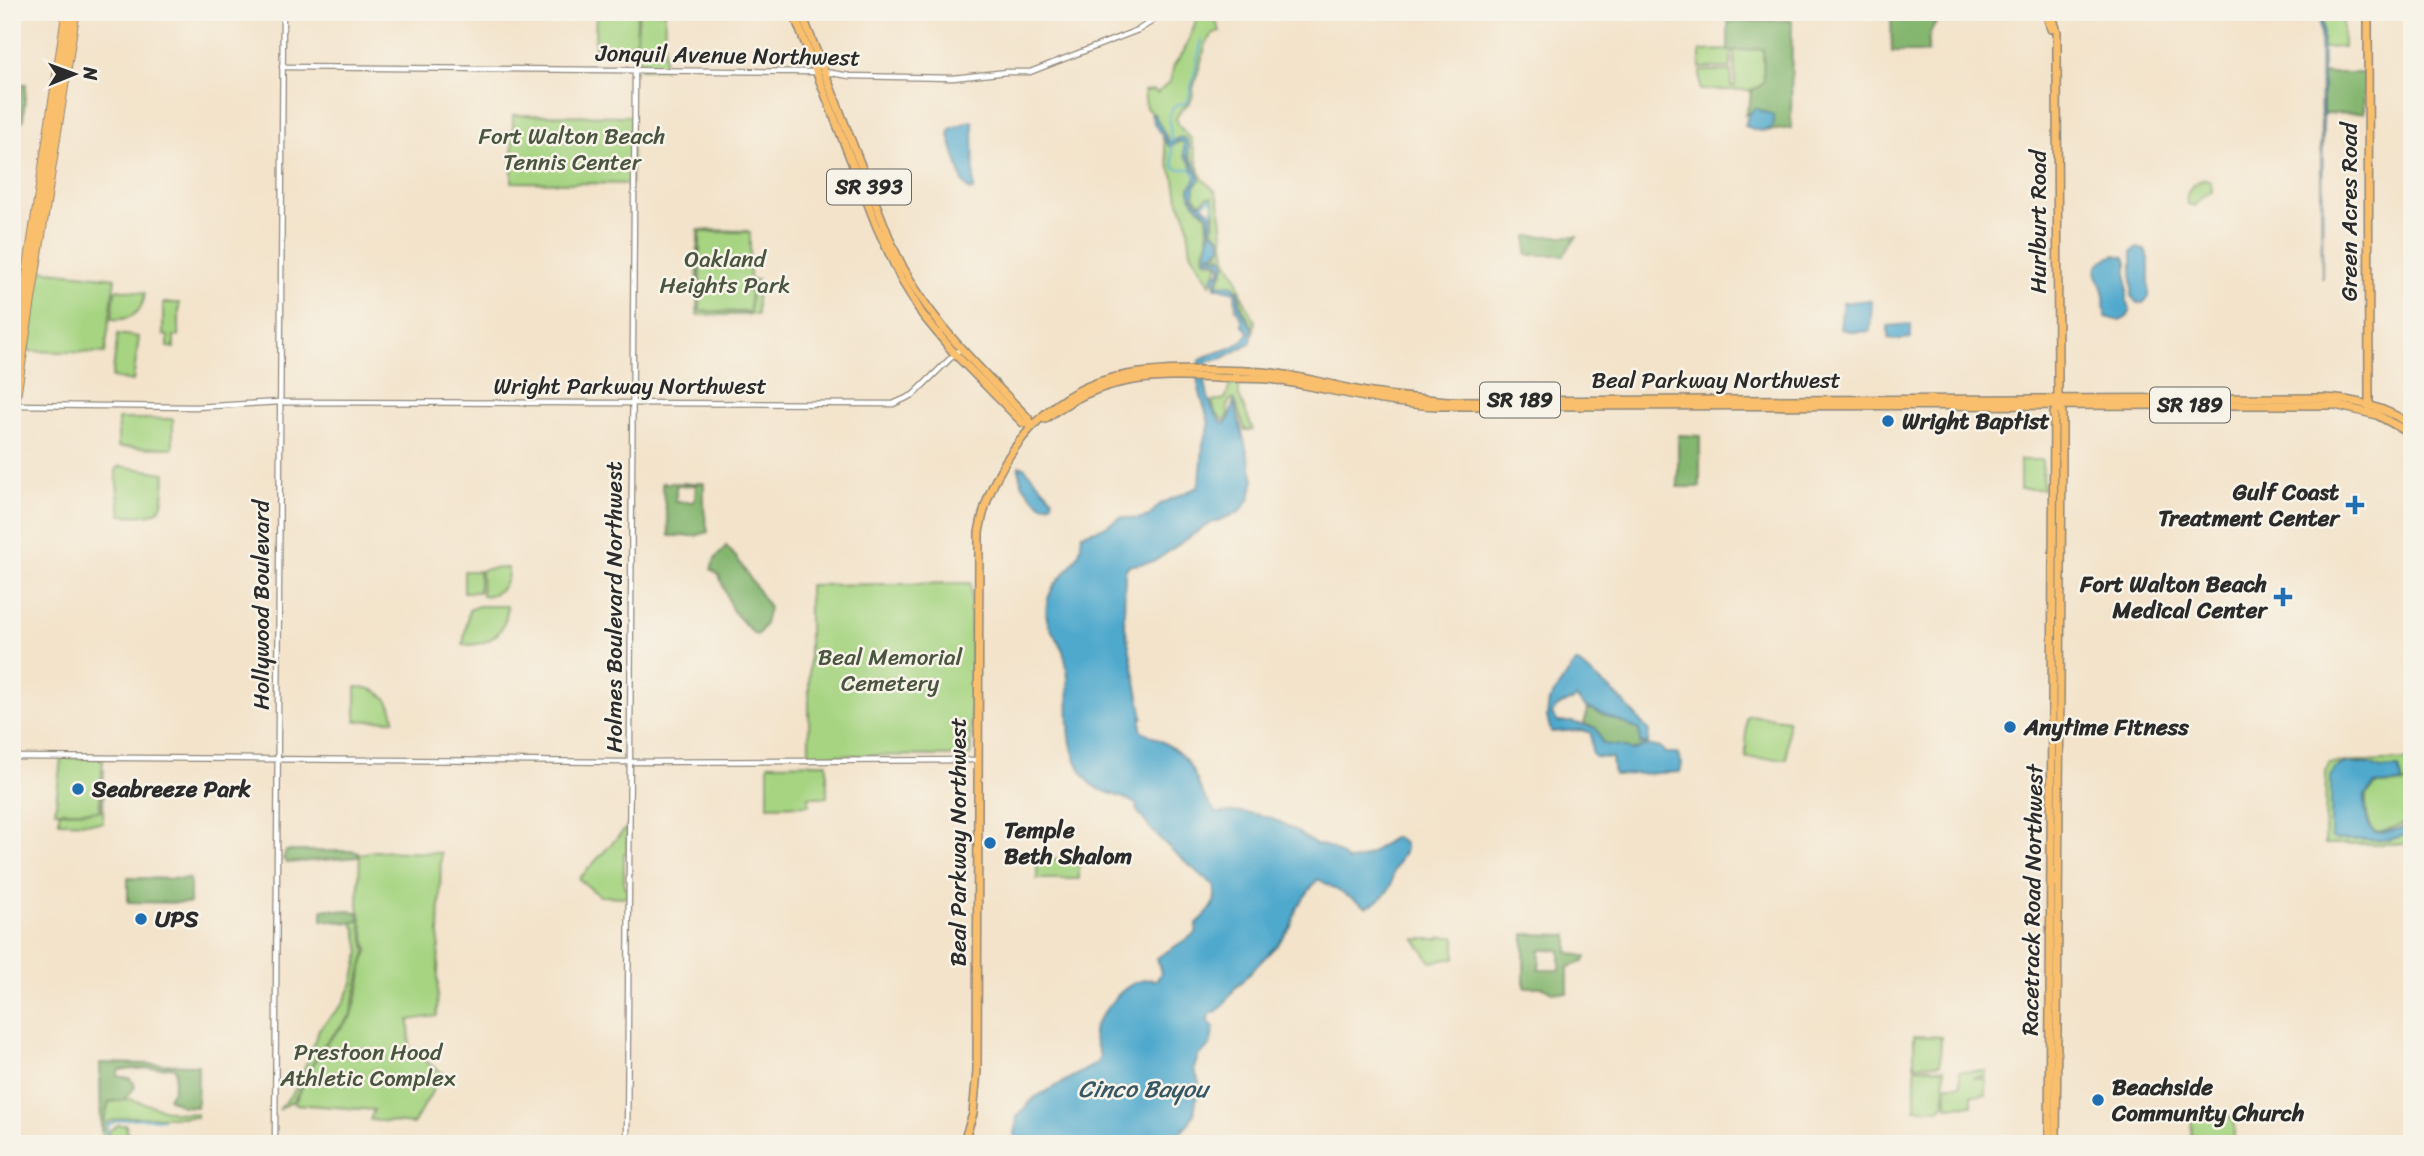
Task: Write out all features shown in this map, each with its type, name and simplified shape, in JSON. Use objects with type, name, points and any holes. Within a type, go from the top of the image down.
[{"type":"highway","points":[[60,92],[67,12]]},
{"type":"highway","points":[[12,420],[23,329],[75,12]]},
{"type":"highway","points":[[12,376],[23,329]]},
{"type":"main road","name":"SR 393","points":[[793,12],[821,72]]},
{"type":"main road","name":"SR 393","points":[[801,12],[851,151],[904,270],[930,313],[973,372],[1023,423],[1032,426]]},
{"type":"main road","name":"Hurlburt Road","points":[[2049,12],[2057,32],[2058,402]]},
{"type":"main road","name":"Green Acres Road","points":[[2368,12],[2369,408]]},
{"type":"main road","name":"SR 393","points":[[957,351],[987,376],[1027,416],[1032,426]]},
{"type":"main road","points":[[973,372],[987,376]]},
{"type":"main road","name":"Beal Parkway Northwest","points":[[963,1144],[973,1114],[977,1071],[979,532],[986,502],[1011,452],[1041,416],[1063,399],[1100,381],[1138,372],[1274,373],[1367,392],[1450,401],[2006,398],[2058,402],[2323,404],[2369,408],[2394,415],[2412,425]]},
{"type":"main road","name":"Beal Parkway Northwest","points":[[1032,426],[1083,394],[1131,379],[1196,374]]},
{"type":"main road","name":"Beal Parkway Northwest","points":[[1208,374],[1274,380],[1380,401],[1432,405],[2040,406],[2058,402]]},
{"type":"main road","points":[[1083,394],[1100,381]]},
{"type":"main road","points":[[2369,385],[2376,399],[2394,415]]},
{"type":"main road","points":[[1999,406],[2006,398]]},
{"type":"main road","points":[[1629,400],[1636,406],[1650,399]]},
{"type":"main road","points":[[1493,407],[1498,405],[1500,400]]},
{"type":"main road","name":"Racetrack Road Northwest","points":[[2049,1144],[2054,413],[2058,402]]},
{"type":"main road","name":"Racetrack Road Northwest","points":[[2056,1144],[2062,500],[2062,412],[2058,402]]},
{"type":"main road","points":[[2040,406],[2048,410],[2054,419]]},
{"type":"main road","name":"Beal Parkway Northwest","points":[[2369,408],[2412,434]]},
{"type":"main road","points":[[1027,416],[1041,416]]},
{"type":"main road","points":[[2050,1077],[2057,1071]]},
{"type":"street","name":"Hollywood Boulevard","points":[[275,1144],[283,12]]},
{"type":"street","name":"Jonquil Avenue Northwest","points":[[282,67],[821,72],[850,76],[953,79],[1035,71],[1143,27],[1159,12]]},
{"type":"street","name":"Holmes Boulevard Northwest","points":[[627,1144],[635,71]]},
{"type":"street","name":"Wright Parkway Northwest","points":[[13,405],[198,407],[279,402],[893,404],[903,402],[913,395],[957,351]]},
{"type":"street","points":[[12,757],[630,762],[977,760]]},
{"type":"green space","points":[[596,12],[637,12],[636,46],[595,45]]},
{"type":"green space","points":[[639,12],[665,12],[664,69],[639,69],[639,47],[636,47]]},
{"type":"green space","points":[[1196,12],[1212,12],[1220,31],[1213,34],[1206,44],[1192,98],[1176,118],[1179,126],[1191,139],[1202,178],[1215,191],[1219,201],[1226,258],[1255,321],[1254,329],[1242,307],[1239,290],[1232,284],[1218,285],[1226,261],[1222,256],[1210,255],[1219,252],[1223,244],[1221,237],[1213,230],[1215,214],[1212,197],[1200,203],[1194,195],[1195,186],[1200,179],[1186,139],[1169,142],[1154,115],[1146,108],[1144,91],[1154,90],[1157,93],[1170,82],[1174,65],[1184,51],[1195,25]]},
{"type":"green space","points":[[1891,12],[1946,12],[1932,29],[1928,52],[1892,52]]},
{"type":"green space","points":[[2323,12],[2343,12],[2343,47],[2322,48]]},
{"type":"green space","points":[[1792,20],[1791,128],[1766,131],[1769,126],[1751,112],[1745,115],[1751,90],[1764,82],[1763,49],[1728,51],[1728,22]]},
{"type":"green space","points":[[1763,49],[1764,82],[1759,87],[1751,90],[1700,90],[1700,71],[1731,71],[1731,86],[1735,86],[1734,52],[1731,53],[1731,68],[1700,68],[1700,51]]},
{"type":"green space","points":[[2323,73],[2364,73],[2364,113],[2323,114]]},
{"type":"green space","points":[[12,84],[26,84],[23,121],[12,121]]},
{"type":"green space","name":"Fort Walton Beach Tennis Center","points":[[513,115],[632,116],[631,184],[512,182]]},
{"type":"green space","points":[[1162,135],[1166,142],[1173,145],[1184,142],[1197,179],[1191,196],[1207,216],[1208,239],[1203,256],[1205,260],[1219,264],[1210,284],[1191,252],[1187,220],[1178,199]]},
{"type":"green space","points":[[2205,179],[2211,182],[2212,192],[2203,196],[2195,206],[2188,204],[2187,195],[2190,188]]},
{"type":"green space","points":[[698,230],[749,231],[699,232],[699,311],[750,313],[751,280],[757,280],[757,315],[697,315]]},
{"type":"green space","name":"Oakland Heights Park","points":[[700,232],[750,232],[750,312],[700,311]]},
{"type":"green space","points":[[1527,236],[1577,236],[1564,255],[1527,255]]},
{"type":"green space","points":[[39,270],[115,278],[105,353],[27,351]]},
{"type":"green space","points":[[118,289],[145,293],[144,300],[139,310],[130,317],[112,319],[115,291]]},
{"type":"green space","points":[[163,303],[179,303],[179,336],[174,336],[174,348],[168,347],[168,336],[163,335]]},
{"type":"green space","points":[[118,334],[139,337],[133,381],[112,378]]},
{"type":"green space","points":[[1232,380],[1239,380],[1239,396],[1253,430],[1245,430],[1235,400],[1231,399],[1227,406],[1226,422],[1215,412],[1212,401],[1225,399]]},
{"type":"green space","points":[[118,419],[173,419],[173,448],[118,447]]},
{"type":"green space","points":[[1678,435],[1700,436],[1700,487],[1678,487]]},
{"type":"green space","points":[[2020,460],[2042,460],[2043,489],[2020,489]]},
{"type":"green space","points":[[120,466],[165,473],[163,497],[158,510],[145,515],[121,515],[116,476],[116,470]]},
{"type":"green space","points":[[662,483],[704,483],[704,510],[708,532],[695,536],[669,536]],"holes":[[[696,485],[695,499],[692,502],[676,502],[676,486]]]},
{"type":"green space","points":[[726,546],[769,607],[765,624],[758,635],[732,610],[719,575],[711,569],[715,559]]},
{"type":"green space","points":[[508,568],[505,585],[493,594],[482,596],[481,571]]},
{"type":"green space","points":[[464,571],[479,571],[479,592],[464,592]]},
{"type":"green space","name":"Beal Memorial Cemetery","points":[[971,583],[971,754],[809,755],[809,585]]},
{"type":"green space","points":[[478,606],[507,606],[504,624],[495,636],[488,640],[463,645],[469,610]]},
{"type":"green space","points":[[356,687],[371,689],[382,695],[391,706],[394,720],[356,721]]},
{"type":"green space","points":[[1588,708],[1639,730],[1640,744],[1648,745],[1631,751],[1622,746],[1603,745],[1596,728],[1584,724]]},
{"type":"green space","points":[[1749,715],[1788,720],[1787,759],[1746,758],[1746,718]]},
{"type":"green space","name":"Seabreeze Park","points":[[61,758],[103,758],[99,811],[55,811]]},
{"type":"green space","points":[[2412,760],[2412,782],[2401,783],[2399,768],[2381,769],[2369,764],[2336,840],[2388,840],[2407,834],[2412,844],[2325,844],[2326,771],[2329,763]]},
{"type":"green space","points":[[827,763],[827,797],[809,797],[809,805],[768,806],[768,764]]},
{"type":"green space","points":[[104,769],[103,823],[59,822],[59,812],[101,811]]},
{"type":"green space","points":[[2412,783],[2412,840],[2403,824],[2375,832],[2368,819],[2366,795],[2376,785]]},
{"type":"green space","points":[[627,827],[624,886],[627,889],[627,897],[600,896],[579,879]]},
{"type":"green space","points":[[286,851],[359,853],[358,857],[287,863],[283,859]]},
{"type":"green space","name":"Prestoon Hood Athletic Complex","points":[[374,851],[441,853],[437,1016],[409,1020],[410,1051],[443,1073],[413,1124],[370,1120],[374,1110],[294,1104],[321,1049],[352,1016],[368,951],[358,905],[360,854]]},
{"type":"green space","points":[[1037,859],[1079,859],[1079,879],[1037,879]]},
{"type":"green space","points":[[128,878],[190,879],[190,903],[128,902]]},
{"type":"green space","points":[[322,910],[358,912],[360,920],[352,923],[322,920]]},
{"type":"green space","points":[[360,920],[366,951],[350,1016],[320,1049],[294,1100],[279,1110],[298,1086],[319,1029],[343,1004],[353,983],[360,952],[356,929],[352,923]]},
{"type":"green space","points":[[1524,934],[1568,935],[1568,952],[1586,957],[1584,962],[1568,967],[1568,993],[1552,992],[1543,987],[1524,987]],"holes":[[[1540,950],[1560,950],[1560,970],[1539,970]]]},
{"type":"green space","points":[[1455,937],[1455,958],[1431,962],[1415,939]]},
{"type":"green space","points":[[1914,1036],[1941,1037],[1940,1064],[1914,1065]]},
{"type":"green space","points":[[100,1063],[198,1065],[197,1107],[182,1106],[168,1098],[173,1090],[176,1070],[172,1067],[119,1070],[117,1076],[129,1078],[135,1087],[124,1100],[109,1102],[101,1132]]},
{"type":"green space","points":[[1915,1067],[1944,1069],[1945,1103],[1940,1109],[1915,1109]]},
{"type":"green space","points":[[1960,1071],[1986,1071],[1986,1076],[1972,1078],[1986,1079],[1986,1095],[1972,1095],[1972,1105],[1947,1106],[1947,1085],[1960,1085]]},
{"type":"green space","points":[[130,1099],[173,1112],[197,1114],[197,1117],[127,1117],[107,1122],[105,1144],[101,1144],[104,1116],[109,1102]]},
{"type":"green space","points":[[2192,1114],[2226,1114],[2234,1121],[2234,1144],[2191,1144]]},
{"type":"green space","points":[[118,1125],[126,1125],[131,1144],[107,1144],[109,1131]]},
{"type":"water","points":[[2320,12],[2323,12],[2322,279]]},
{"type":"water","points":[[1755,108],[1773,115],[1774,124],[1770,129],[1760,131],[1745,126],[1748,115]]},
{"type":"water","points":[[1151,114],[1154,114],[1169,142],[1181,137],[1186,139],[1189,145],[1188,156],[1195,164],[1200,179],[1195,186],[1194,195],[1190,197],[1190,188],[1196,178],[1192,164],[1184,155],[1184,143],[1181,141],[1169,146]]},
{"type":"water","points":[[973,122],[974,189],[970,191],[963,182],[949,136],[950,129]]},
{"type":"water","name":"Cinco Bayou","points":[[1191,196],[1213,214],[1211,230],[1220,238],[1221,246],[1208,255],[1225,261],[1217,285],[1232,285],[1238,291],[1240,307],[1253,330],[1249,344],[1223,358],[1207,362],[1205,378],[1210,403],[1224,424],[1229,419],[1234,401],[1254,479],[1250,498],[1240,512],[1207,525],[1155,561],[1128,566],[1125,571],[1124,621],[1143,717],[1141,730],[1180,754],[1217,813],[1246,813],[1270,818],[1293,829],[1316,845],[1334,850],[1348,861],[1368,855],[1395,837],[1401,840],[1405,847],[1387,893],[1366,907],[1318,879],[1297,907],[1291,926],[1278,944],[1235,988],[1223,1006],[1211,1013],[1207,1020],[1214,1027],[1210,1046],[1198,1056],[1194,1069],[1199,1082],[1194,1114],[1187,1126],[1169,1144],[1014,1144],[1017,1117],[1034,1098],[1096,1064],[1100,1057],[1093,1032],[1099,1019],[1113,1001],[1132,984],[1157,980],[1161,973],[1157,958],[1196,933],[1197,923],[1210,911],[1215,897],[1214,885],[1162,841],[1136,809],[1137,805],[1091,784],[1077,763],[1069,733],[1064,654],[1048,624],[1046,609],[1050,593],[1078,555],[1082,534],[1102,528],[1121,517],[1137,519],[1149,516],[1160,504],[1198,487],[1203,444],[1209,427],[1198,384],[1200,361],[1208,355],[1238,344],[1249,332],[1242,325],[1242,319],[1236,309],[1235,292],[1215,287],[1213,276],[1220,271],[1221,264],[1205,258],[1210,234],[1208,215]]},
{"type":"water","points":[[2136,248],[2145,250],[2149,258],[2149,297],[2143,303],[2137,303],[2132,296],[2132,252]]},
{"type":"water","points":[[2115,255],[2125,257],[2127,262],[2127,302],[2130,312],[2120,321],[2106,317],[2104,295],[2096,272],[2100,263]]},
{"type":"water","points":[[1869,300],[1872,303],[1870,331],[1840,329],[1843,303]]},
{"type":"water","points":[[1911,324],[1911,338],[1888,338],[1888,326]]},
{"type":"water","points":[[1019,466],[1023,466],[1053,499],[1051,504],[1043,505],[1029,493],[1020,478]]},
{"type":"water","points":[[1575,663],[1619,697],[1649,731],[1648,743],[1640,744],[1639,730],[1586,707],[1576,698],[1561,704],[1554,711],[1552,714],[1558,722],[1572,722],[1596,728],[1603,744],[1622,746],[1632,751],[1647,745],[1661,748],[1665,753],[1677,753],[1682,764],[1680,772],[1614,775],[1612,758],[1595,757],[1592,753],[1591,733],[1581,730],[1551,732],[1547,717],[1549,701]]},
{"type":"water","points":[[2343,764],[2369,764],[2381,769],[2399,768],[2401,783],[2375,785],[2365,795],[2365,810],[2374,832],[2403,828],[2407,834],[2388,840],[2336,840],[2331,837],[2331,777],[2335,768]]},
{"type":"waterway","points":[[1196,176],[1191,169],[1176,169],[1173,164],[1169,114],[1175,106],[1188,102],[1202,40]]},
{"type":"waterway","points":[[1201,205],[1211,198],[1214,208],[1210,212]]},
{"type":"waterway","points":[[103,1144],[108,1125],[114,1122],[163,1119]]},
{"type":"place","name":"Wright Baptist","points":[[1888,421]]},
{"type":"place","name":"Gulf Coast Treatment Center","points":[[2355,505]]},
{"type":"place","name":"Fort Walton Beach Medical Center","points":[[2283,597]]},
{"type":"place","name":"Anytime Fitness","points":[[2010,727]]},
{"type":"place","name":"Seabreeze Park","points":[[78,789]]},
{"type":"place","name":"Temple Beth Shalom","points":[[990,843]]},
{"type":"place","name":"UPS","points":[[141,919]]},
{"type":"place","name":"Beachside Community Church","points":[[2098,1100]]}]
